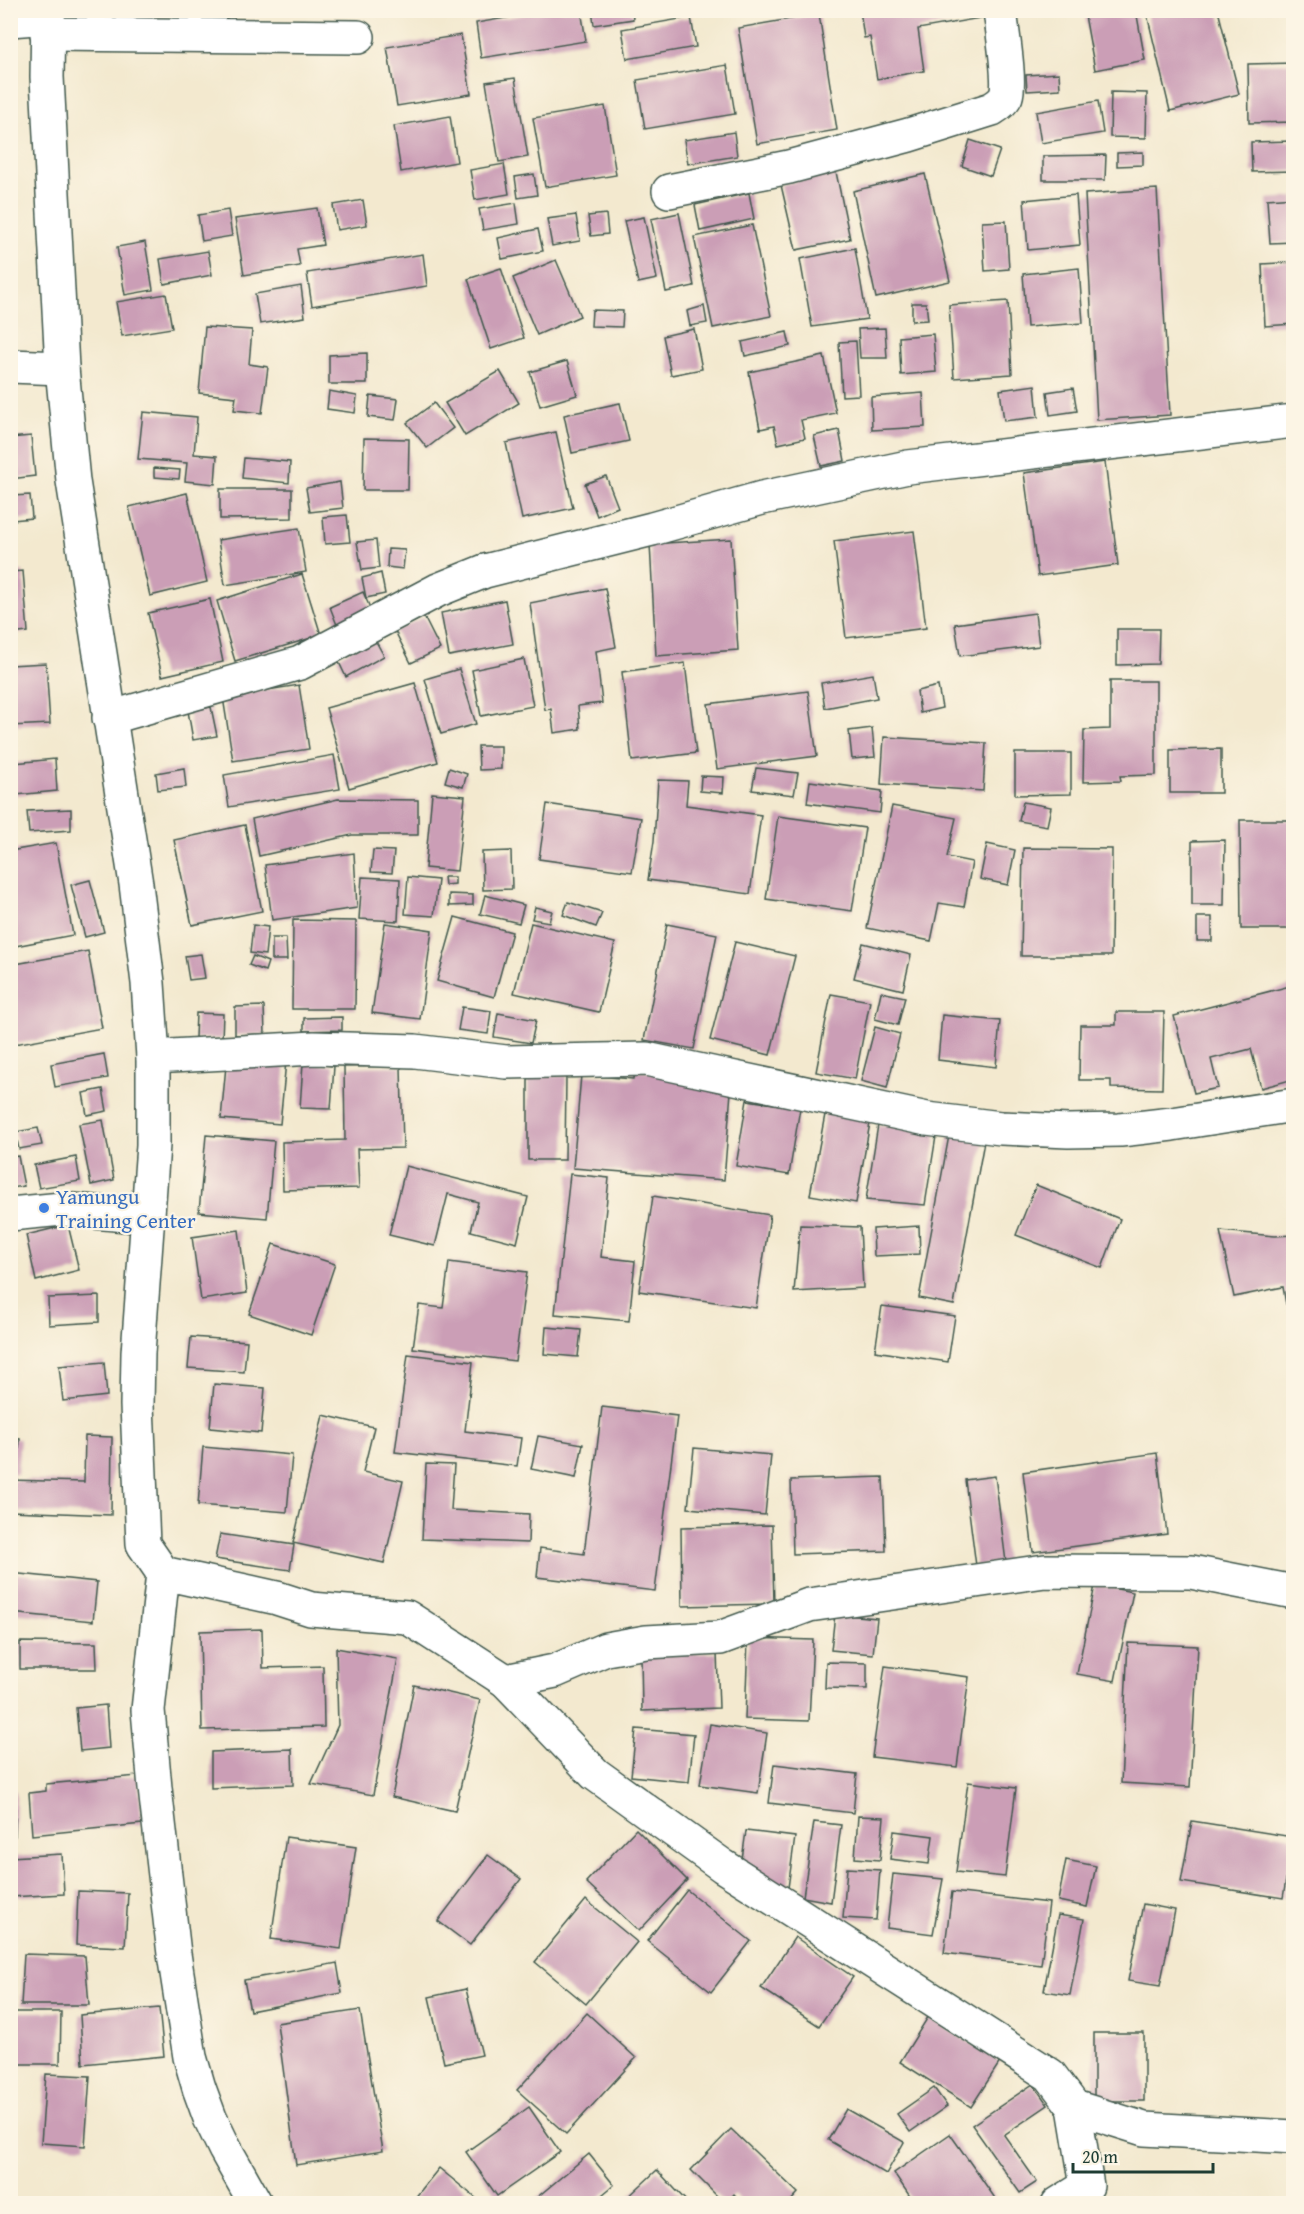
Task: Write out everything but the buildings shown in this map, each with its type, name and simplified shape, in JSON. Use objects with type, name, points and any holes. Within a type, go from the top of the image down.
[{"type":"street","points":[[669,191],[789,167],[909,135],[992,109],[1006,96],[1006,70],[1000,10]]},
{"type":"street","points":[[10,20],[358,37]]},
{"type":"street","points":[[48,21],[47,77],[62,368],[73,481],[136,884],[148,983],[153,1057],[153,1145],[138,1374],[143,1544],[163,1574],[148,1710],[154,1788],[174,1954],[190,2056],[210,2118],[256,2204]]},
{"type":"street","points":[[10,366],[62,368]]},
{"type":"street","points":[[110,718],[300,663],[430,594],[486,571],[652,529],[762,498],[908,467],[1293,421]]},
{"type":"street","points":[[153,1057],[314,1048],[415,1051],[506,1062],[646,1059],[927,1119],[1001,1128],[1068,1131],[1120,1130],[1172,1124],[1293,1105]]},
{"type":"street","points":[[10,1214],[62,1209],[148,1217]]},
{"type":"street","points":[[506,1681],[555,1671],[606,1649],[646,1642],[720,1638],[809,1605],[1045,1570],[1191,1572],[1293,1592]]},
{"type":"street","points":[[163,1574],[277,1598],[311,1608],[407,1617],[506,1681],[595,1774],[723,1866],[1050,2075],[1074,2107],[1087,2186],[1059,2204]]},
{"type":"street","points":[[1074,2107],[1144,2129],[1293,2137]]},
{"type":"place","name":"Yamungu Training Center","points":[[44,1208]]}]
